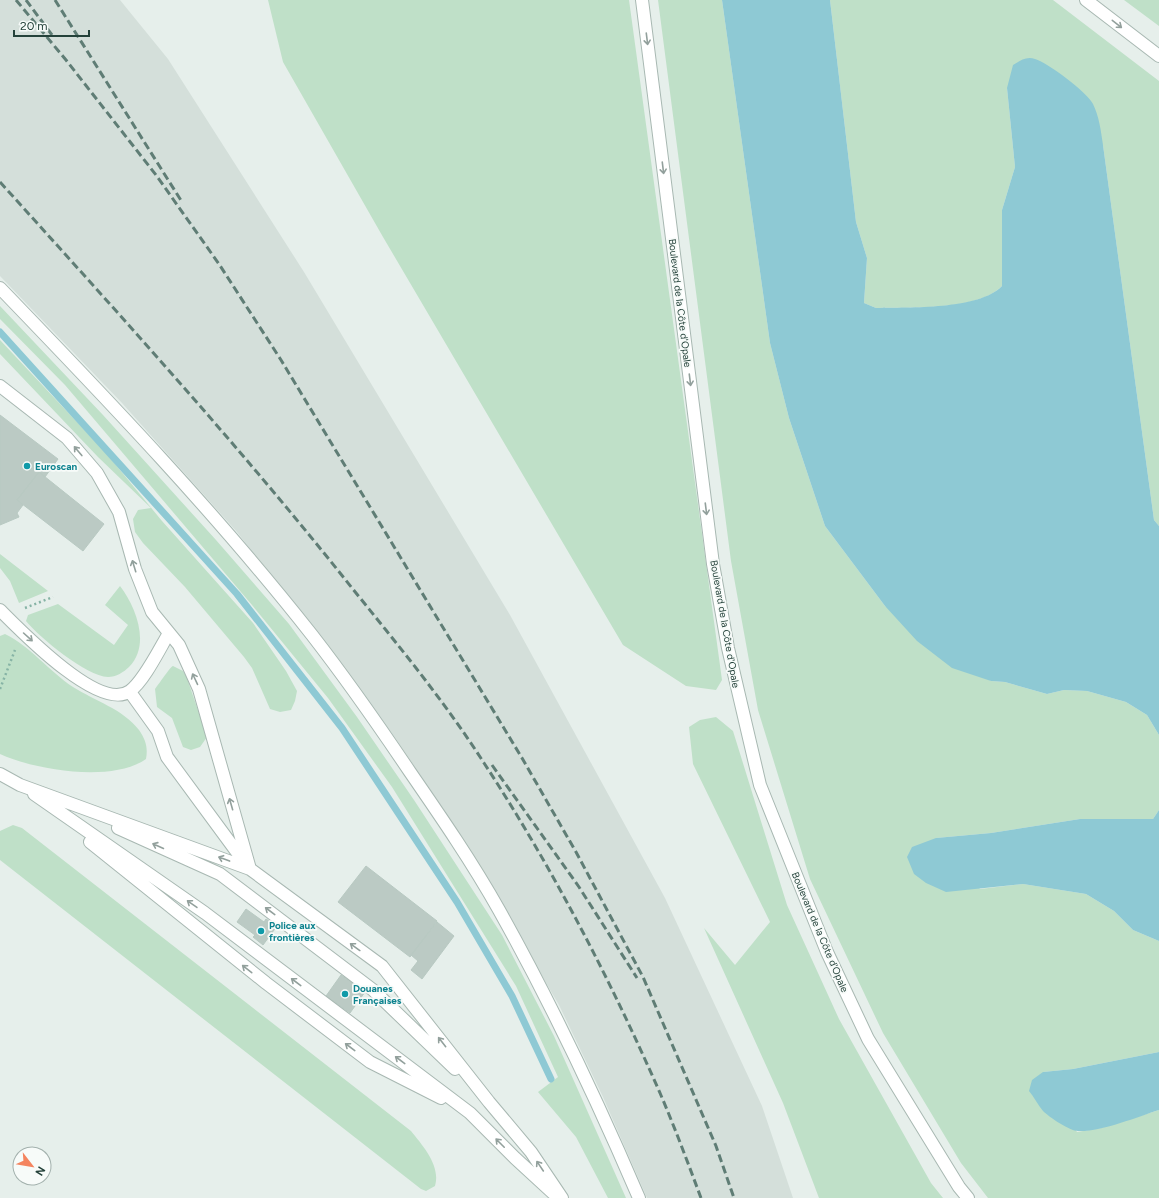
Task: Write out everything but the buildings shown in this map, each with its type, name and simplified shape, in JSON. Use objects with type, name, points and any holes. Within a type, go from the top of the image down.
[{"type":"lane","name":"Boulevard de la Côte d'Opale","points":[[642,0],[713,564],[734,677],[760,785],[827,952],[868,1039],[959,1187],[968,1198]]},
{"type":"lane","points":[[1086,0],[1159,56]]},
{"type":"lane","points":[[0,288],[128,421],[258,569],[312,635],[364,704],[439,814],[498,908],[556,1016],[639,1198]]},
{"type":"lane","points":[[0,386],[67,438],[97,473],[119,512],[135,569],[152,612],[179,645],[199,689],[250,868]]},
{"type":"lane","points":[[0,610],[51,657],[84,684],[100,692],[116,695],[130,692],[150,667],[169,633]]},
{"type":"lane","points":[[130,692],[158,731],[167,758],[250,868],[382,966],[489,1102],[531,1152],[561,1198]]},
{"type":"lane","points":[[0,774],[220,874],[373,990],[489,1102]]},
{"type":"lane","points":[[20,784],[250,868]]},
{"type":"lane","points":[[20,784],[230,956],[370,1062],[470,1113]]},
{"type":"lane","points":[[20,784],[205,913],[470,1113],[515,1158],[561,1198]]},
{"type":"shaded area","points":[[0,0],[120,0],[168,59],[304,272],[510,615],[665,898],[762,1106],[793,1198],[647,1198],[603,1097],[559,1005],[445,811],[391,732],[237,532],[122,403],[0,276]]},
{"type":"green space","points":[[268,0],[629,0],[722,680],[716,690],[686,686],[623,645],[383,237],[283,62]]},
{"type":"green space","points":[[658,0],[722,0],[770,343],[789,418],[825,526],[885,606],[991,681],[1005,682],[1047,694],[1064,690],[1087,691],[1126,702],[1147,715],[1159,735],[1159,810],[1153,819],[1080,819],[991,833],[936,838],[980,889],[1023,884],[1086,894],[1114,911],[1133,930],[1159,941],[1159,1052],[1073,1069],[1043,1072],[1077,1132],[1101,1128],[1159,1110],[1159,1198],[988,1198],[961,1163],[883,1033],[810,879],[758,710],[731,561]]},
{"type":"green space","points":[[830,0],[1053,0],[1159,81],[1159,526],[1154,520],[1103,145],[1007,88],[1015,167],[1002,210],[1002,286],[991,294],[977,300],[961,304],[924,307],[876,308],[864,303],[867,258],[856,222]]},
{"type":"green space","points":[[1124,0],[1159,0],[1159,26]]},
{"type":"green space","points":[[0,306],[103,415],[216,540],[289,624],[357,717],[414,800],[502,935],[554,1036],[626,1198],[608,1198],[576,1137],[538,1092],[558,1077],[516,986],[392,787],[328,698],[252,605],[65,385],[0,319]]},
{"type":"green space","points":[[0,340],[106,453],[162,521],[253,623],[286,671],[297,691],[291,710],[280,712],[270,709],[252,668],[244,657],[185,587],[143,543],[135,532],[133,519],[138,510],[151,508],[98,457],[0,354]]},
{"type":"green space","points":[[0,554],[48,591],[19,603],[10,581],[0,568]]},
{"type":"green space","points":[[120,586],[136,615],[140,637],[136,658],[127,669],[117,675],[108,677],[99,675],[76,663],[52,646],[26,621],[28,615],[58,604],[114,645],[128,625],[105,605]]},
{"type":"green space","points":[[5,634],[32,652],[64,681],[125,716],[139,730],[145,741],[147,748],[146,759],[131,766],[114,771],[73,772],[33,765],[0,754],[0,636]]},
{"type":"green space","points":[[173,666],[183,671],[187,678],[207,737],[200,747],[191,750],[183,747],[172,718],[157,707],[155,689]]},
{"type":"green space","points":[[716,717],[733,731],[787,905],[839,1019],[931,1183],[943,1198],[819,1198],[783,1103],[704,928],[735,965],[770,922],[693,764],[689,727],[700,720]]},
{"type":"green space","points":[[13,825],[22,828],[411,1131],[430,1157],[435,1171],[435,1186],[426,1191],[421,1189],[0,860],[0,831]]},
{"type":"water","points":[[722,0],[830,0],[856,222],[867,258],[864,303],[876,308],[943,306],[961,303],[991,294],[1002,286],[1002,210],[1015,167],[1007,88],[1013,65],[1023,59],[1035,59],[1057,72],[1083,92],[1093,104],[1098,119],[1102,140],[1154,520],[1159,526],[1159,735],[1147,715],[1126,702],[1087,691],[1064,690],[1047,694],[1005,682],[991,681],[952,668],[917,641],[885,606],[825,526],[789,418],[770,343]]},
{"type":"water","points":[[1159,810],[1159,941],[1133,930],[1114,911],[1086,894],[1023,884],[946,892],[926,883],[914,874],[907,857],[912,847],[936,838],[991,833],[1080,819],[1153,819]]},
{"type":"water","points":[[1159,1052],[1159,1110],[1119,1124],[1087,1131],[1070,1129],[1046,1114],[1029,1091],[1032,1080],[1043,1072],[1073,1069]]},
{"type":"waterway","points":[[0,332],[237,594],[342,728],[457,902],[512,996],[551,1079]]},
{"type":"railway","points":[[16,0],[66,60],[156,175],[219,264],[281,360],[522,758],[576,852],[643,977],[716,1146],[734,1198]]},
{"type":"railway","points":[[26,0],[52,35]]},
{"type":"railway","points":[[55,0],[182,202]]},
{"type":"railway","points":[[0,182],[179,382],[267,484],[404,652],[469,740],[533,842],[579,924],[641,1050],[676,1132],[701,1198]]},
{"type":"railway","points":[[492,765],[579,887],[637,978]]},
{"type":"place","name":"Euroscan","points":[[27,466]]},
{"type":"place","name":"Police aux frontières","points":[[261,931]]},
{"type":"place","name":"Douanes Françaises","points":[[345,994]]}]
